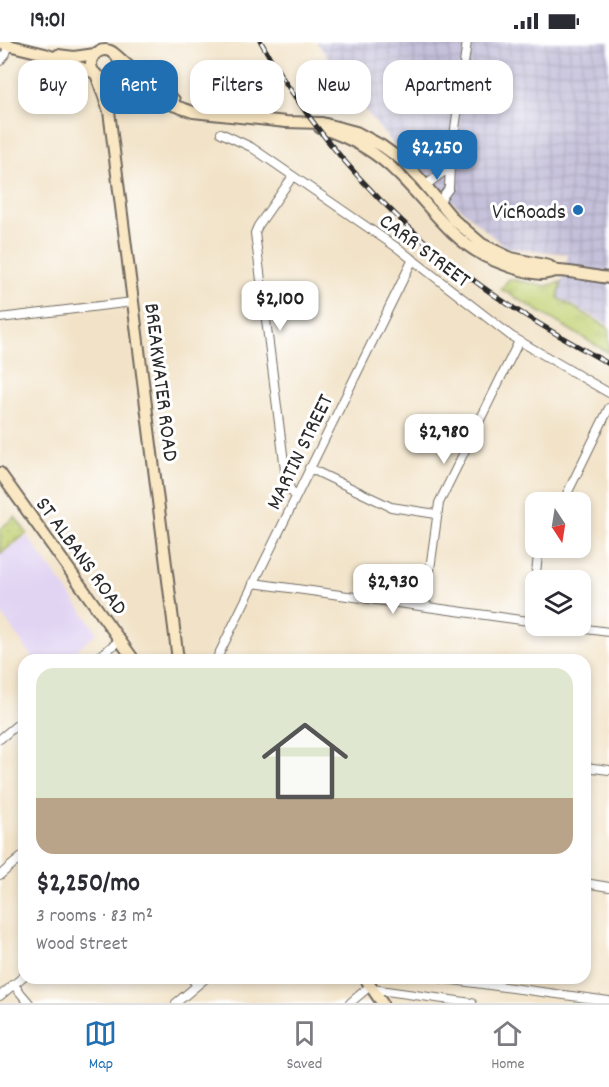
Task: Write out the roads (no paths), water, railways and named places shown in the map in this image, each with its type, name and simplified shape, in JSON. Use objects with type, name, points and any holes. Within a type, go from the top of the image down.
[{"type":"main road","points":[[4,43],[45,54],[100,76]]},
{"type":"main road","points":[[45,54],[71,57],[95,50],[111,49],[156,90],[187,106],[213,115]]},
{"type":"main road","points":[[95,50],[92,61],[96,74]]},
{"type":"main road","name":"BREAKWATER ROAD","points":[[96,74],[100,85]]},
{"type":"main road","points":[[178,108],[213,115],[335,125],[364,135],[397,157],[426,185],[457,223],[490,249],[511,258],[549,266],[556,271]]},
{"type":"main road","name":"BREAKWATER ROAD","points":[[109,114],[177,654]]},
{"type":"main road","points":[[296,122],[334,132],[388,164],[450,231],[484,255],[502,264],[529,272],[544,274],[556,271],[609,279]]},
{"type":"main road","points":[[419,196],[426,185]]},
{"type":"main road","points":[[427,206],[439,202]]},
{"type":"main road","name":"ST ALBANS ROAD","points":[[0,473],[130,654]]},
{"type":"main road","points":[[369,985],[382,1003]]},
{"type":"street","points":[[439,202],[448,188],[467,42]]},
{"type":"street","points":[[0,61],[6,53],[4,43]]},
{"type":"street","name":"CARR STREET","points":[[221,133],[251,147],[413,259],[519,341],[609,393]]},
{"type":"street","points":[[426,185],[450,165]]},
{"type":"street","points":[[293,176],[258,226],[255,234],[285,470],[290,489],[296,497]]},
{"type":"street","name":"MARTIN STREET","points":[[219,654],[413,259]]},
{"type":"street","points":[[0,318],[133,302]]},
{"type":"street","points":[[424,606],[439,504],[519,341]]},
{"type":"street","points":[[568,492],[609,408]]},
{"type":"street","points":[[309,468],[382,504],[400,510],[436,514]]},
{"type":"street","points":[[253,583],[525,620]]},
{"type":"street","points":[[591,630],[609,632]]},
{"type":"street","points":[[102,654],[120,640]]},
{"type":"street","points":[[0,739],[18,724]]},
{"type":"street","points":[[591,768],[609,770]]},
{"type":"street","points":[[0,875],[18,860]]},
{"type":"street","points":[[591,885],[609,887]]},
{"type":"street","points":[[0,996],[18,981]]},
{"type":"street","points":[[14,984],[29,1003]]},
{"type":"street","points":[[483,984],[609,1001]]},
{"type":"street","points":[[176,1003],[197,985]]},
{"type":"street","points":[[350,1003],[369,985],[472,1003]]},
{"type":"railway","points":[[261,42],[282,77],[330,144],[357,175],[416,233],[447,260],[496,296],[609,364]]},
{"type":"place","name":"VicRoads","points":[[578,210]]}]
